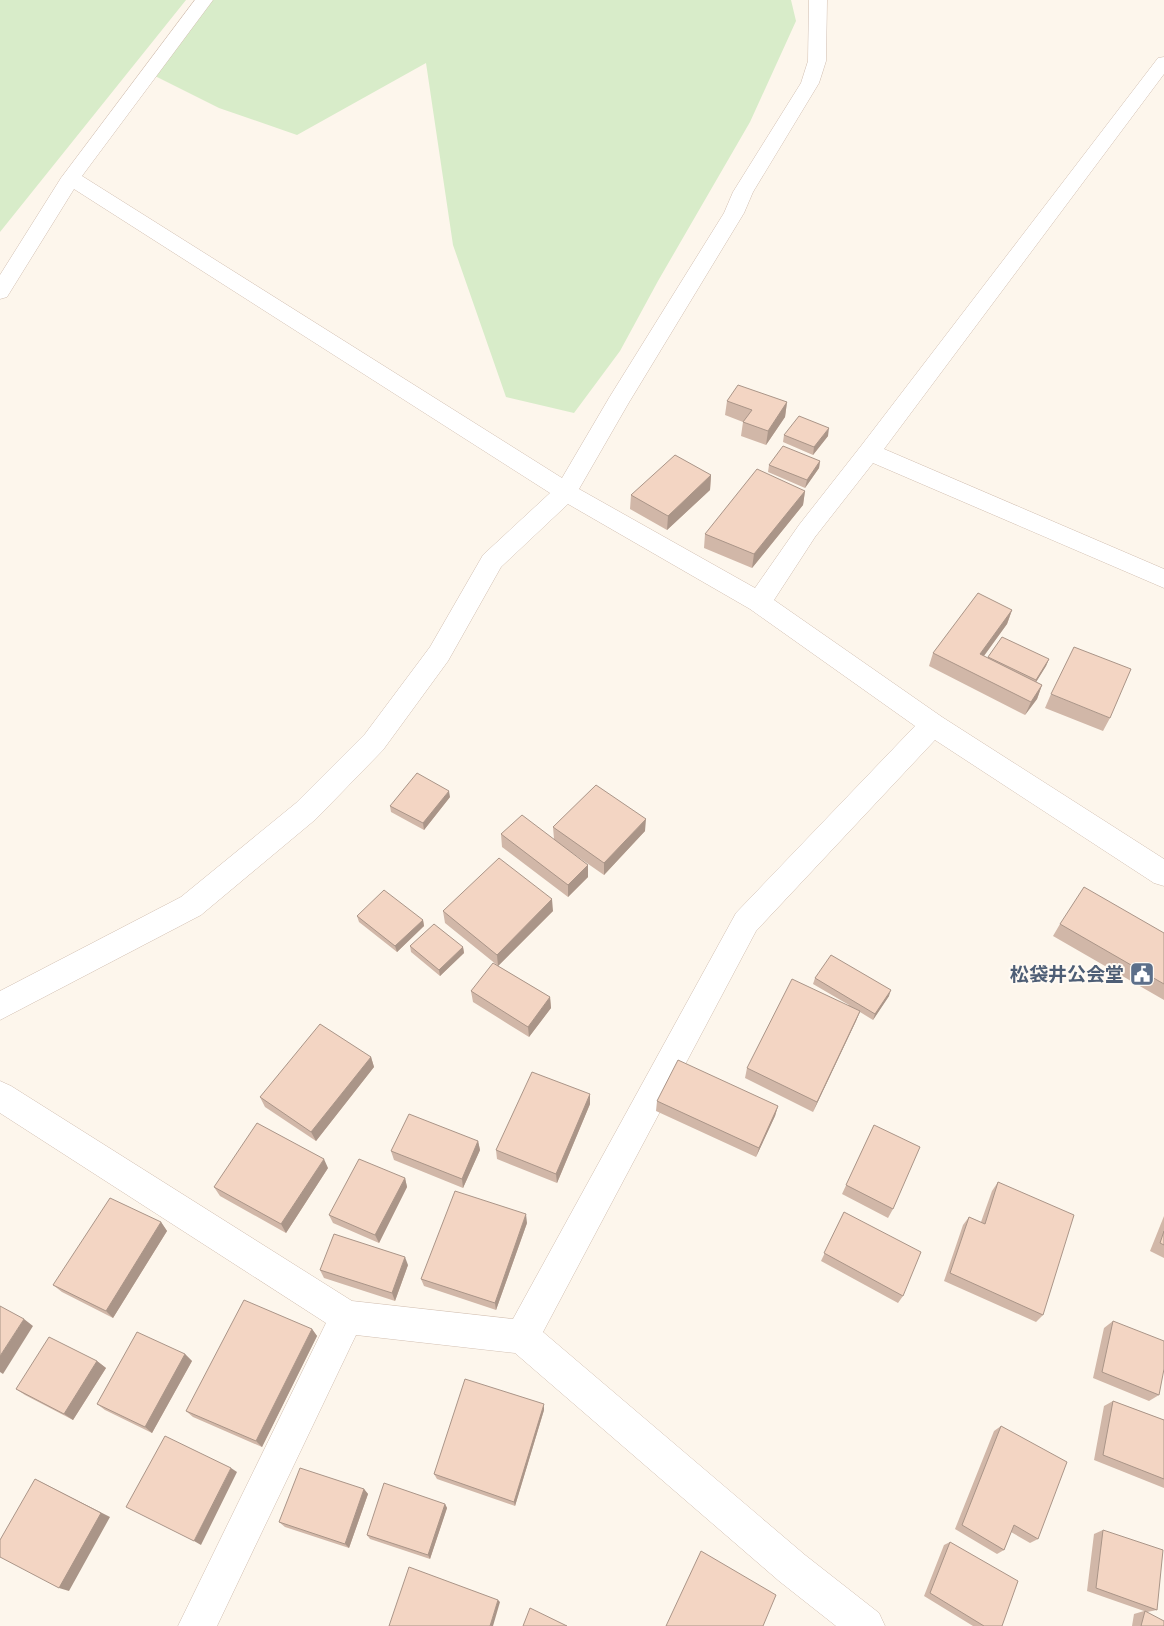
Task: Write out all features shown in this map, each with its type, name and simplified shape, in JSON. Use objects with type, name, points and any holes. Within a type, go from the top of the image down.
[{"type":"street","points":[[0,292],[71,178],[204,0]]},
{"type":"street","points":[[0,1006],[191,906],[306,811],[374,742],[439,654],[492,561],[566,492],[617,403],[734,213],[743,192],[810,83],[817,61],[818,0]]},
{"type":"street","points":[[759,602],[807,531],[1164,62]]},
{"type":"street","points":[[71,178],[566,492],[759,602],[933,725],[1164,874]]},
{"type":"street","points":[[869,452],[1164,579]]},
{"type":"street","points":[[522,1337],[746,922],[933,725]]},
{"type":"street","points":[[0,1096],[347,1316],[522,1337],[784,1561],[866,1626]]},
{"type":"street","points":[[197,1626],[347,1316]]},
{"type":"green space","points":[[0,0],[186,0],[0,232]]},
{"type":"green space","points":[[204,0],[791,0],[796,21],[750,122],[658,281],[620,351],[574,413],[506,397],[453,245],[426,63],[297,135],[219,108],[149,73]]},
{"type":"building","points":[[738,385],[787,402],[768,431],[743,422],[752,410],[727,401]]},
{"type":"building","points":[[799,416],[829,428],[814,447],[784,435]]},
{"type":"building","points":[[783,446],[820,461],[807,480],[769,465]]},
{"type":"building","points":[[675,455],[711,475],[668,516],[631,495]]},
{"type":"building","points":[[757,469],[805,491],[754,554],[705,534]]},
{"type":"building","points":[[978,593],[1012,610],[980,654],[1042,685],[1031,702],[933,653]]},
{"type":"building","points":[[1002,637],[1049,659],[1036,680],[988,657]]},
{"type":"building","points":[[1074,647],[1131,669],[1110,718],[1051,694]]},
{"type":"building","points":[[417,773],[449,791],[423,823],[390,806]]},
{"type":"building","points":[[596,785],[646,819],[604,863],[553,827]]},
{"type":"building","points":[[522,815],[588,865],[568,885],[501,834]]},
{"type":"building","points":[[499,858],[552,899],[497,955],[443,911]]},
{"type":"building","name":"松袋井公会堂","points":[[1084,887],[1164,933],[1164,984],[1060,924]]},
{"type":"building","points":[[384,890],[423,920],[395,946],[357,916]]},
{"type":"building","points":[[434,924],[463,947],[439,970],[410,946]]},
{"type":"building","points":[[831,955],[891,990],[875,1014],[815,978]]},
{"type":"building","points":[[493,963],[550,997],[528,1027],[471,991]]},
{"type":"building","points":[[792,979],[860,1011],[817,1102],[747,1068]]},
{"type":"building","points":[[320,1024],[371,1057],[311,1132],[260,1097]]},
{"type":"building","points":[[678,1060],[778,1106],[759,1148],[657,1101]]},
{"type":"building","points":[[532,1072],[590,1094],[556,1174],[496,1150]]},
{"type":"building","points":[[409,1114],[478,1141],[462,1179],[391,1151]]},
{"type":"building","points":[[257,1123],[324,1159],[281,1224],[214,1187]]},
{"type":"building","points":[[874,1125],[920,1147],[893,1209],[846,1185]]},
{"type":"building","points":[[359,1159],[405,1178],[375,1235],[329,1215]]},
{"type":"building","points":[[998,1182],[1074,1215],[1043,1315],[950,1273],[969,1217],[985,1224]]},
{"type":"building","points":[[455,1191],[526,1214],[495,1303],[421,1279]]},
{"type":"building","points":[[110,1198],[161,1222],[106,1311],[53,1285]]},
{"type":"building","points":[[844,1212],[921,1252],[903,1296],[824,1253]]},
{"type":"building","points":[[1164,1231],[1164,1245],[1160,1243]]},
{"type":"building","points":[[334,1234],[405,1257],[392,1293],[320,1270]]},
{"type":"building","points":[[244,1300],[312,1329],[256,1441],[186,1411]]},
{"type":"building","points":[[0,1306],[24,1319],[0,1356]]},
{"type":"building","points":[[1113,1321],[1164,1341],[1164,1369],[1159,1395],[1102,1372]]},
{"type":"building","points":[[137,1332],[185,1354],[145,1427],[97,1404]]},
{"type":"building","points":[[49,1337],[97,1361],[64,1414],[16,1389]]},
{"type":"building","points":[[465,1379],[544,1404],[514,1502],[434,1474]]},
{"type":"building","points":[[1113,1401],[1164,1420],[1164,1479],[1103,1455]]},
{"type":"building","points":[[1001,1426],[1067,1462],[1038,1539],[1014,1525],[1004,1550],[962,1525]]},
{"type":"building","points":[[165,1436],[231,1468],[194,1541],[126,1507]]},
{"type":"building","points":[[300,1468],[364,1489],[345,1544],[279,1522]]},
{"type":"building","points":[[35,1479],[101,1513],[59,1588],[0,1557],[0,1540]]},
{"type":"building","points":[[384,1483],[445,1504],[428,1555],[367,1535]]},
{"type":"building","points":[[1103,1530],[1163,1550],[1157,1610],[1096,1588]]},
{"type":"building","points":[[950,1542],[1018,1581],[1002,1626],[984,1626],[930,1593]]},
{"type":"building","points":[[701,1551],[776,1595],[763,1626],[666,1626]]},
{"type":"building","points":[[409,1567],[498,1600],[490,1626],[389,1626]]},
{"type":"building","points":[[530,1608],[567,1626],[523,1626]]},
{"type":"building","points":[[1145,1611],[1164,1621],[1164,1626],[1141,1626]]},
{"type":"place","name":"松袋井公会堂","points":[[1142,974]]}]
